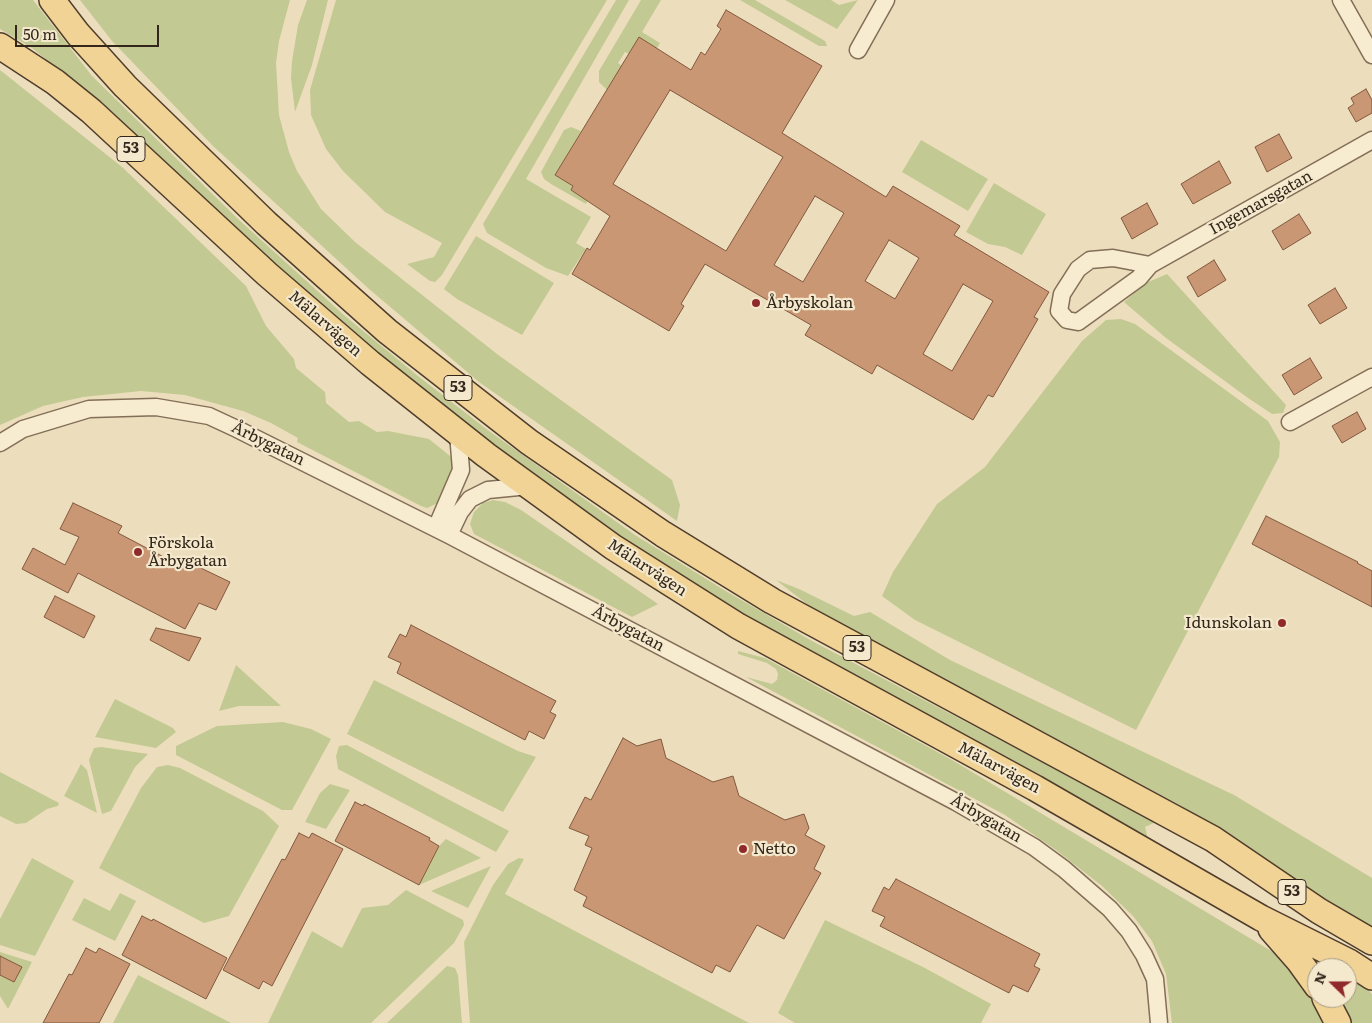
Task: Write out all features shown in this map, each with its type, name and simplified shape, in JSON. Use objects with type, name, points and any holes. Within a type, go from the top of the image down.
[{"type":"main road","name":"53","points":[[52,0],[78,34],[125,86],[266,223],[387,331],[529,442],[639,518],[772,601],[1213,839],[1319,911],[1372,942]]},
{"type":"main road","name":"Mälarvägen","points":[[0,46],[55,82],[91,111],[267,274],[370,363],[458,433],[630,558],[738,626],[1036,788],[1261,918],[1349,962],[1372,978]]},
{"type":"main road","name":"53","points":[[1261,918],[1307,972]]},
{"type":"main road","points":[[1330,1008],[1338,1023]]},
{"type":"street","points":[[858,50],[886,0]]},
{"type":"street","points":[[1344,1],[1372,55]]},
{"type":"street","name":"Ingemarsgatan","points":[[1150,265],[1113,258],[1090,260],[1078,270],[1062,294],[1059,311],[1067,320],[1078,322],[1139,278],[1150,265],[1372,140]]},
{"type":"street","points":[[1290,422],[1372,377]]},
{"type":"street","name":"Årbygatan","points":[[0,443],[23,429],[89,409],[156,407],[187,411],[209,416],[238,429],[443,531],[956,802],[1034,848],[1071,874],[1110,909],[1129,931],[1144,955],[1155,980],[1159,1023]]},
{"type":"street","points":[[443,531],[461,470],[458,433]]},
{"type":"street","points":[[443,531],[470,499],[488,490],[529,486]]},
{"type":"green space","points":[[0,0],[33,0],[92,76],[238,219],[345,316],[489,431],[635,535],[724,590],[812,641],[1156,822],[1145,827],[1148,839],[1016,762],[758,623],[630,542],[481,437],[329,314],[240,235],[114,115],[32,48],[0,29]]},
{"type":"green space","points":[[80,0],[290,0],[279,41],[276,63],[279,115],[289,152],[297,171],[321,209],[355,242],[497,354],[672,480],[680,505],[677,521],[479,382],[369,289],[213,146],[112,41]]},
{"type":"green space","points":[[307,0],[328,0],[312,65],[295,112],[291,78],[292,61],[298,25]]},
{"type":"green space","points":[[336,0],[607,0],[442,275],[435,282],[430,281],[407,264],[434,257],[442,243],[385,212],[343,171],[326,149],[311,115],[310,90]]},
{"type":"green space","points":[[616,0],[629,0],[526,179],[591,217],[576,243],[586,249],[568,276],[546,268],[487,233],[483,224]]},
{"type":"green space","points":[[641,0],[661,0],[642,32],[660,43],[654,53],[636,42],[629,54],[625,52],[618,63],[622,66],[607,90],[599,82],[599,71]]},
{"type":"green space","points":[[740,0],[755,0],[825,41],[827,46],[819,46]]},
{"type":"green space","points":[[785,0],[831,0],[839,5],[858,0],[837,29]]},
{"type":"green space","points":[[0,70],[122,167],[246,286],[266,326],[294,359],[296,368],[325,392],[326,403],[349,422],[359,421],[377,432],[388,431],[429,439],[450,456],[454,464],[453,470],[438,503],[427,508],[421,506],[297,442],[298,438],[271,423],[243,411],[185,395],[141,391],[83,397],[43,406],[0,425]]},
{"type":"green space","points":[[571,127],[581,131],[555,175],[573,186],[571,190],[588,200],[586,204],[551,184],[544,179],[541,172],[564,130]]},
{"type":"green space","points":[[921,140],[988,179],[968,211],[902,172]]},
{"type":"green space","points":[[994,183],[1046,214],[1022,255],[1005,247],[988,244],[966,232]]},
{"type":"green space","points":[[476,236],[554,283],[522,335],[457,299],[444,289]]},
{"type":"green space","points":[[1167,274],[1286,405],[1283,413],[1272,414],[1248,398],[1166,338],[1124,302],[1146,283]]},
{"type":"green space","points":[[1121,319],[1135,324],[1268,421],[1280,442],[1279,457],[1136,730],[915,620],[882,596],[893,572],[937,504],[985,467],[1082,341],[1106,320]]},
{"type":"green space","points":[[493,500],[505,502],[521,510],[658,604],[632,617],[474,534],[470,524],[474,512],[483,503]]},
{"type":"green space","points":[[776,580],[854,616],[870,612],[950,660],[1234,795],[1372,878],[1372,933],[1312,896],[1258,854],[1178,804],[816,611]]},
{"type":"green space","points":[[738,651],[765,658],[952,760],[1278,955],[1307,986],[1307,1008],[1321,1008],[1330,1023],[1172,1023],[1166,974],[1152,941],[1133,916],[1102,886],[1056,850],[1005,815],[746,677],[772,684],[777,680],[778,674],[776,669],[767,663],[738,654]]},
{"type":"green space","points":[[236,665],[281,706],[239,706],[219,711]]},
{"type":"green space","points":[[374,680],[518,751],[536,757],[503,812],[347,734]]},
{"type":"green space","points":[[115,699],[173,728],[176,732],[156,748],[95,737]]},
{"type":"green space","points":[[283,722],[311,729],[331,739],[292,810],[282,810],[176,755],[176,746],[217,726]]},
{"type":"green space","points":[[347,745],[509,831],[496,852],[338,769],[336,756],[339,746]]},
{"type":"green space","points":[[101,747],[148,754],[135,767],[111,811],[102,814],[89,760],[94,748]]},
{"type":"green space","points":[[81,764],[87,770],[97,813],[64,796]]},
{"type":"green space","points":[[168,765],[180,768],[263,811],[279,826],[229,916],[204,923],[99,868],[141,788],[157,767]]},
{"type":"green space","points":[[0,772],[59,803],[58,806],[47,809],[26,823],[16,824],[0,816]]},
{"type":"green space","points":[[330,784],[350,790],[326,829],[305,822],[320,793]]},
{"type":"green space","points":[[446,839],[481,858],[419,885],[439,846]]},
{"type":"green space","points":[[32,858],[74,881],[35,956],[0,945],[0,919]]},
{"type":"green space","points":[[519,858],[524,859],[505,894],[749,1023],[470,1023],[464,942],[493,885],[508,864]]},
{"type":"green space","points":[[491,866],[468,908],[431,891]]},
{"type":"green space","points":[[406,890],[463,920],[464,925],[454,943],[371,1023],[268,1023],[312,931],[342,948],[362,908],[388,905]]},
{"type":"green space","points":[[120,893],[136,901],[115,941],[72,920],[84,898],[110,911]]},
{"type":"green space","points":[[825,920],[923,967],[991,1004],[981,1023],[795,1023],[778,1013]]},
{"type":"green space","points":[[0,952],[32,962],[8,1009],[0,996]]},
{"type":"green space","points":[[447,966],[455,968],[458,975],[462,1023],[387,1023]]},
{"type":"green space","points":[[138,975],[231,1023],[113,1023]]},
{"type":"green space","points":[[1357,979],[1372,994],[1372,1023],[1346,1023],[1339,1008],[1357,1008]]},
{"type":"building","points":[[726,10],[822,66],[782,133],[886,197],[893,186],[960,226],[954,235],[1049,292],[1034,317],[1038,319],[993,397],[988,395],[973,420],[877,365],[872,374],[805,335],[811,325],[705,264],[681,304],[684,306],[669,331],[572,274],[587,248],[590,250],[610,216],[571,190],[573,186],[555,175],[639,37],[691,70],[701,52],[705,55],[721,29],[717,26]],"holes":[[[670,90],[783,157],[726,251],[613,184]],[[815,196],[844,213],[803,282],[774,265]],[[889,240],[919,258],[895,299],[865,281]],[[963,284],[993,301],[952,371],[923,354]]]},
{"type":"building","points":[[1366,89],[1372,100],[1372,113],[1356,122],[1348,108],[1354,104],[1351,98]]},
{"type":"building","points":[[1279,134],[1292,158],[1267,172],[1255,147]]},
{"type":"building","points":[[1219,161],[1231,183],[1193,204],[1181,184]]},
{"type":"building","points":[[1147,203],[1158,224],[1132,239],[1121,218]]},
{"type":"building","points":[[1299,214],[1311,233],[1283,250],[1272,231]]},
{"type":"building","points":[[1214,260],[1226,280],[1198,297],[1187,277]]},
{"type":"building","points":[[1335,288],[1347,308],[1320,324],[1308,305]]},
{"type":"building","points":[[1310,358],[1322,378],[1294,395],[1282,375]]},
{"type":"building","points":[[1357,412],[1366,429],[1342,443],[1332,426]]},
{"type":"building","points":[[73,503],[122,526],[118,533],[179,565],[182,559],[230,582],[216,610],[199,603],[185,629],[78,573],[68,593],[22,569],[33,548],[65,565],[79,537],[60,529]]},
{"type":"building","points":[[1266,516],[1358,562],[1372,571],[1372,607],[1252,544]]},
{"type":"building","points":[[55,596],[95,616],[84,638],[44,617]]},
{"type":"building","points":[[411,625],[556,701],[550,712],[556,715],[544,739],[529,731],[525,740],[397,673],[401,663],[388,657],[400,634],[406,637]]},
{"type":"building","points":[[156,628],[201,638],[189,661],[150,640]]},
{"type":"building","points":[[623,738],[637,746],[661,739],[666,758],[713,782],[733,776],[739,796],[785,820],[804,814],[809,828],[805,835],[825,846],[814,869],[821,873],[784,939],[757,925],[730,972],[716,965],[712,973],[583,906],[587,897],[574,890],[592,848],[585,845],[589,836],[569,828],[585,797],[591,800]]},
{"type":"building","points":[[355,802],[363,806],[364,804],[430,838],[429,840],[439,846],[419,885],[335,841]]},
{"type":"building","points":[[299,833],[309,838],[312,833],[343,849],[272,986],[263,981],[259,989],[223,970],[282,859],[285,860]]},
{"type":"building","points":[[896,879],[1040,954],[1034,966],[1040,969],[1028,992],[1013,985],[1009,993],[880,926],[885,917],[872,911],[884,887],[889,890]]},
{"type":"building","points":[[142,916],[152,921],[153,919],[227,958],[206,999],[122,955]]},
{"type":"building","points":[[86,948],[96,953],[99,948],[130,964],[99,1023],[43,1023],[69,974],[72,975]]},
{"type":"building","points":[[0,956],[22,967],[14,982],[0,975]]},
{"type":"place","name":"Årbyskolan","points":[[756,303]]},
{"type":"place","name":"Förskola Årbygatan","points":[[138,552]]},
{"type":"place","name":"Idunskolan","points":[[1282,623]]},
{"type":"place","name":"Netto","points":[[743,849]]}]
